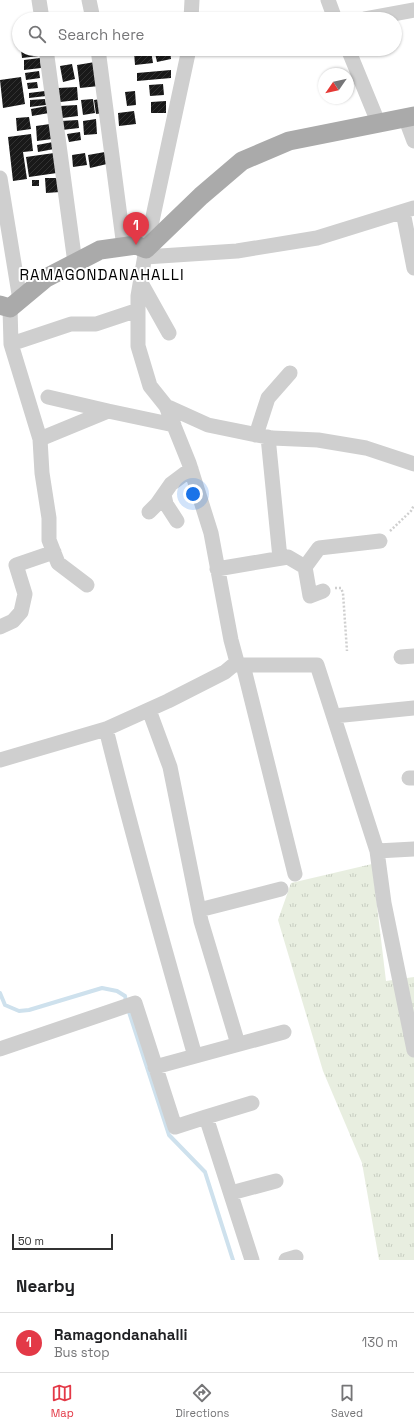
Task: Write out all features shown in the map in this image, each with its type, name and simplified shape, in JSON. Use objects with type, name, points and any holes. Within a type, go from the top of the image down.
[{"type":"main road","points":[[8,309],[46,278],[100,250],[136,245],[146,253],[201,196],[242,161],[289,141],[378,122],[410,117]]},
{"type":"street","points":[[39,0],[41,12]]},
{"type":"street","points":[[90,0],[92,12]]},
{"type":"street","points":[[191,12],[192,0]]},
{"type":"street","points":[[328,0],[332,12]]},
{"type":"street","points":[[402,12],[414,10]]},
{"type":"street","points":[[47,56],[75,263]]},
{"type":"street","points":[[99,56],[124,247]]},
{"type":"street","points":[[188,56],[138,296],[138,346],[150,386],[166,406],[174,425],[191,469],[211,533],[231,640],[295,874]]},
{"type":"street","points":[[351,56],[378,122]]},
{"type":"street","points":[[410,117],[414,141]]},
{"type":"street","points":[[0,178],[11,344],[40,439],[42,474],[49,518],[49,540],[58,563],[87,585]]},
{"type":"street","points":[[146,253],[237,251],[316,238],[408,210],[414,268]]},
{"type":"street","points":[[141,282],[169,333]]},
{"type":"street","points":[[11,344],[71,324],[96,324],[138,310]]},
{"type":"street","points":[[280,558],[262,436],[268,398],[290,373]]},
{"type":"street","points":[[48,397],[174,425]]},
{"type":"street","points":[[166,406],[208,425],[262,436],[318,440],[366,448],[414,464]]},
{"type":"street","points":[[40,439],[108,411]]},
{"type":"street","points":[[149,512],[157,504],[171,484],[191,469]]},
{"type":"street","points":[[164,495],[166,504],[177,521]]},
{"type":"street","points":[[304,567],[320,548],[380,541]]},
{"type":"street","points":[[0,627],[13,621],[21,612],[25,594],[16,565],[54,552]]},
{"type":"street","points":[[218,569],[288,557],[304,567],[310,596],[322,591]]},
{"type":"street","points":[[0,760],[106,729],[149,710],[239,665],[317,664],[377,852],[384,903],[414,1050]]},
{"type":"street","points":[[334,716],[414,708]]},
{"type":"street","points":[[149,710],[170,767],[201,921],[238,1044]]},
{"type":"street","points":[[106,729],[158,926],[195,1056]]},
{"type":"street","points":[[377,852],[414,848]]},
{"type":"street","points":[[199,910],[281,889]]},
{"type":"street","points":[[0,1049],[135,1003],[175,1127],[252,1102]]},
{"type":"street","points":[[155,1067],[284,1032]]},
{"type":"street","points":[[206,1117],[252,1260]]},
{"type":"street","points":[[231,1193],[276,1181]]},
{"type":"path","points":[[380,541],[411,511],[414,505]]},
{"type":"path","points":[[322,591],[341,588],[343,593],[347,651]]},
{"type":"green space","points":[[372,864],[386,981],[414,977],[414,1260],[379,1260],[362,1163],[323,1071],[278,920],[291,883]]},
{"type":"building","points":[[22,56],[39,56],[22,58]]},
{"type":"building","points":[[134,56],[152,56],[153,63],[135,65]]},
{"type":"building","points":[[156,56],[171,56],[171,59],[157,62]]},
{"type":"building","points":[[40,58],[41,68],[24,70],[24,60]]},
{"type":"building","points":[[95,62],[99,86],[80,88],[77,65]]},
{"type":"building","points":[[72,64],[75,79],[63,82],[60,66]]},
{"type":"building","points":[[171,70],[171,78],[137,81],[137,73]]},
{"type":"building","points":[[39,71],[40,78],[26,80],[25,73]]},
{"type":"building","points":[[21,77],[25,104],[3,108],[0,80]]},
{"type":"building","points":[[37,82],[38,88],[28,89],[27,83]]},
{"type":"building","points":[[163,84],[164,95],[150,96],[149,85]]},
{"type":"building","points":[[77,87],[78,100],[60,102],[58,88]]},
{"type":"building","points":[[45,91],[46,96],[29,98],[29,93]]},
{"type":"building","points":[[135,91],[136,105],[127,106],[125,92]]},
{"type":"building","points":[[45,99],[46,105],[30,107],[30,100]]},
{"type":"building","points":[[93,99],[95,113],[83,115],[81,100]]},
{"type":"building","points":[[101,99],[103,113],[96,114],[94,100]]},
{"type":"building","points":[[166,101],[166,113],[151,113],[151,102]]},
{"type":"building","points":[[77,105],[78,116],[62,118],[60,106]]},
{"type":"building","points":[[47,106],[49,113],[32,116],[31,109]]},
{"type":"building","points":[[134,111],[136,124],[119,126],[118,113]]},
{"type":"building","points":[[29,117],[31,129],[17,131],[16,118]]},
{"type":"building","points":[[96,119],[97,134],[84,135],[83,121]]},
{"type":"building","points":[[78,120],[79,128],[62,130],[61,121]]},
{"type":"building","points":[[50,124],[52,139],[37,141],[36,126]]},
{"type":"building","points":[[80,132],[81,140],[69,142],[67,134]]},
{"type":"building","points":[[31,134],[33,151],[23,152],[27,179],[13,181],[8,137]]},
{"type":"building","points":[[53,142],[54,149],[38,152],[37,145]]},
{"type":"building","points":[[105,152],[107,164],[90,168],[88,155]]},
{"type":"building","points":[[54,153],[57,173],[29,177],[26,157]]},
{"type":"building","points":[[85,153],[87,165],[73,167],[72,155]]},
{"type":"building","points":[[45,178],[59,178],[60,192],[46,193]]},
{"type":"building","points":[[32,180],[39,180],[39,186],[32,186]]},
{"type":"waterway","points":[[0,993],[5,1005],[19,1011],[29,1010],[102,988],[117,991],[125,996],[126,1002]]},
{"type":"waterway","points":[[128,1009],[169,1135],[205,1172],[233,1260]]},
{"type":"place","name":"Ramagondanahalli","points":[[136,245]]},
{"type":"district","name":"RAMAGONDANAHALLI","points":[[102,275]]}]
